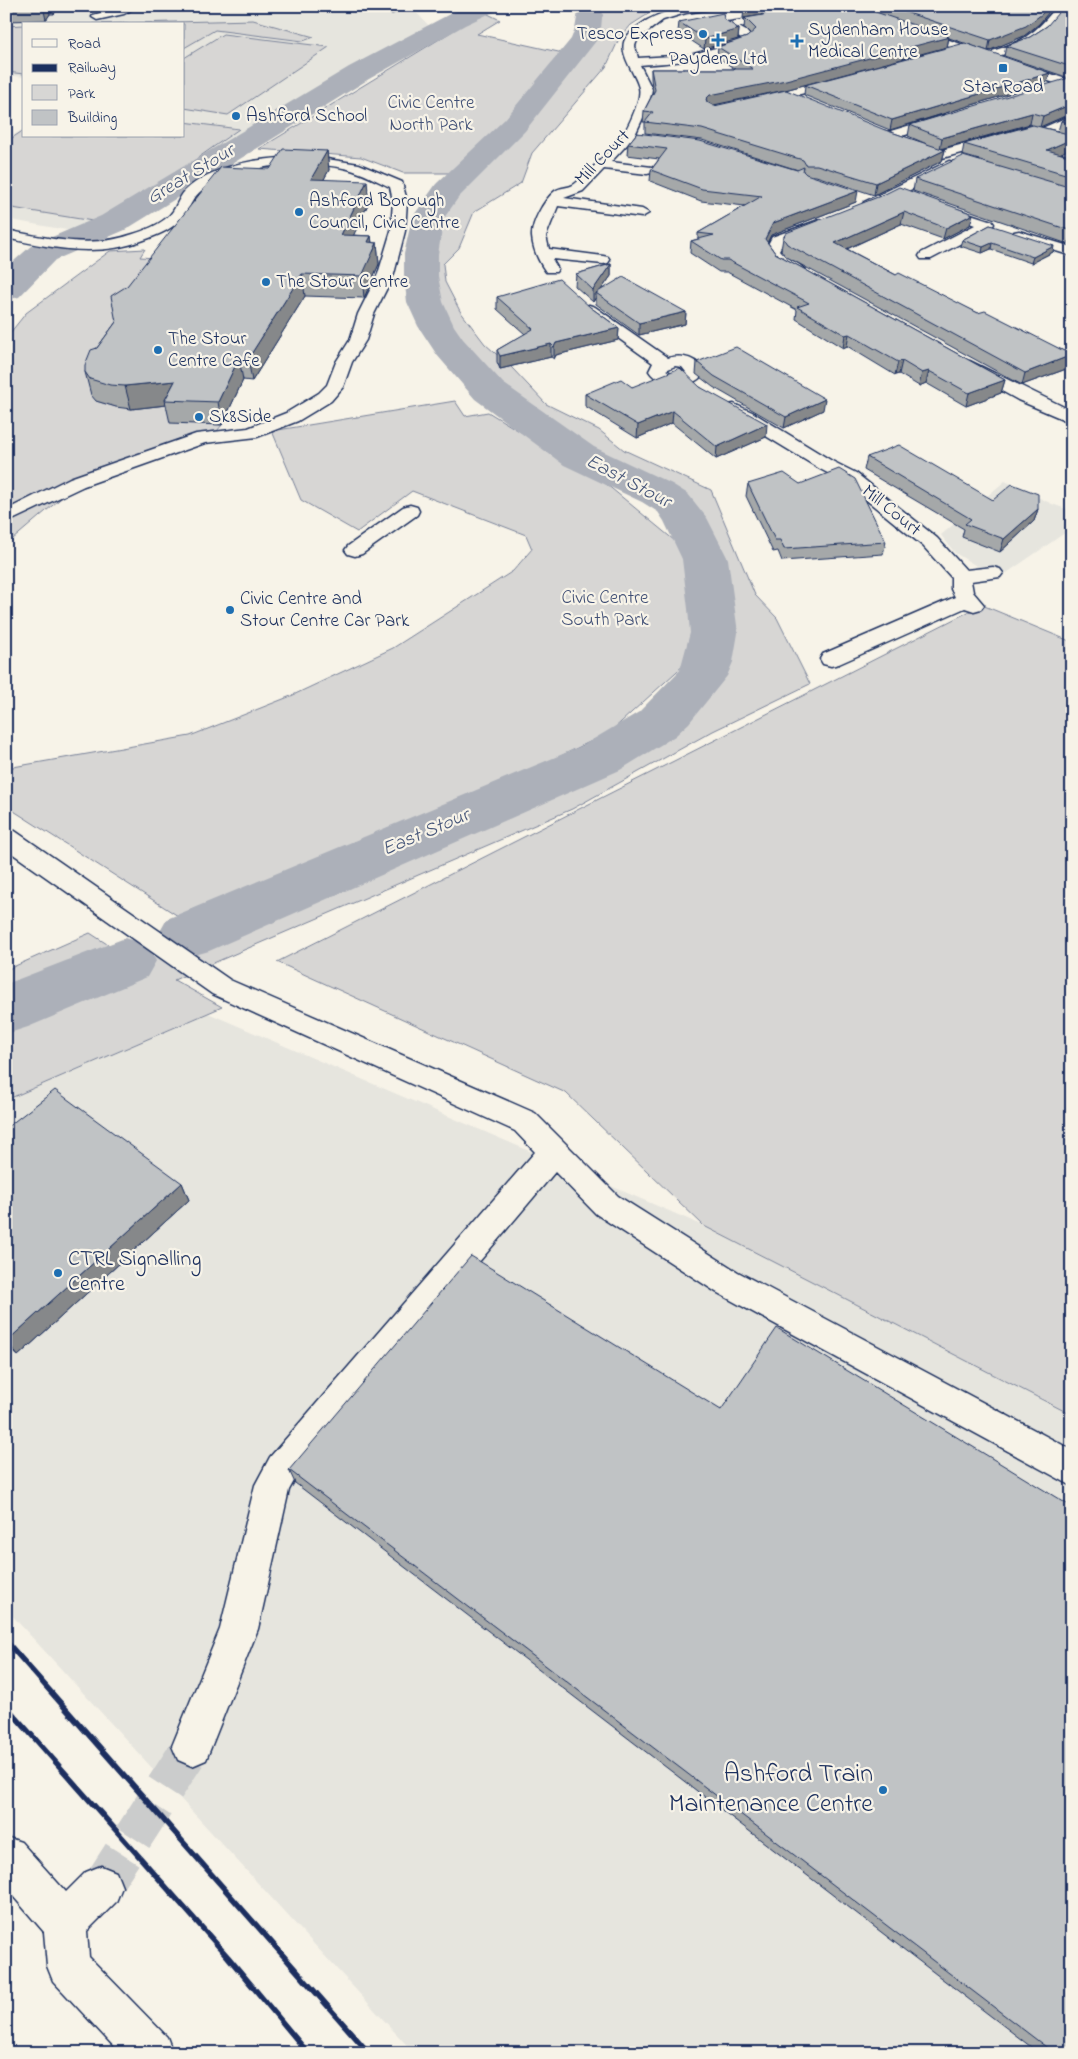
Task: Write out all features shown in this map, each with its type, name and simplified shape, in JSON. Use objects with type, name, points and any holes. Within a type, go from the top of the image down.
[{"type":"street","points":[[97,17],[120,12],[133,6]]},
{"type":"street","name":"Mill Court","points":[[558,274],[543,253],[539,236],[543,222],[554,201],[561,193],[578,188],[628,137],[643,105],[646,89],[633,62],[629,46],[632,38],[659,18],[670,14],[714,6]]},
{"type":"street","points":[[987,56],[1024,46],[1043,33],[1059,10],[1072,17]]},
{"type":"street","points":[[633,62],[690,58],[741,44],[747,39],[742,33],[728,25],[762,20]]},
{"type":"street","points":[[900,27],[1069,84]]},
{"type":"street","points":[[674,48],[690,58]]},
{"type":"street","points":[[944,53],[963,48]]},
{"type":"street","points":[[718,50],[741,56]]},
{"type":"street","points":[[747,103],[786,95],[851,77]]},
{"type":"street","points":[[1047,89],[1069,84]]},
{"type":"street","points":[[786,95],[803,102]]},
{"type":"street","points":[[905,142],[884,134],[953,116]]},
{"type":"street","points":[[1043,133],[1047,129],[1072,118]]},
{"type":"street","points":[[857,203],[876,202],[896,191],[964,161],[934,154],[1030,130],[1059,138]]},
{"type":"street","points":[[628,137],[644,138]]},
{"type":"street","points":[[6,225],[68,246],[99,246],[133,240],[163,225],[178,214],[186,197],[203,183],[253,166],[283,162],[330,162],[367,170],[397,185],[400,201],[398,231],[386,274],[366,314],[358,340],[344,362],[336,387],[325,397],[292,417],[251,433],[202,438],[77,482],[6,517]]},
{"type":"street","points":[[601,165],[647,170]]},
{"type":"street","points":[[578,188],[595,190]]},
{"type":"street","points":[[896,191],[1072,252]]},
{"type":"street","points":[[554,201],[642,213]]},
{"type":"street","points":[[814,280],[778,260],[772,250],[777,240],[831,219]]},
{"type":"street","points":[[6,234],[45,238],[128,236],[163,225]]},
{"type":"street","points":[[926,256],[996,227]]},
{"type":"street","points":[[543,253],[602,260]]},
{"type":"street","points":[[574,298],[605,323],[664,363],[675,361],[691,365],[694,368],[695,374],[693,383]]},
{"type":"street","points":[[957,358],[1024,396],[1072,418]]},
{"type":"street","name":"Mill Court","points":[[722,402],[795,444],[828,466],[852,478],[930,542],[961,576],[960,587],[971,602],[830,659]]},
{"type":"street","points":[[355,550],[410,511]]},
{"type":"street","points":[[961,576],[993,573]]},
{"type":"street","points":[[6,837],[221,987],[525,1122],[608,1205],[727,1282],[1072,1469]]},
{"type":"street","points":[[192,1746],[240,1629],[273,1486],[282,1469],[554,1151]]},
{"type":"street","points":[[6,1857],[65,1923],[68,1966],[151,2053]]},
{"type":"street","points":[[65,1923],[101,1887]]},
{"type":"shaded area","name":"Ashford School","points":[[6,6],[410,6],[433,30],[88,234],[6,219],[6,140],[22,130],[22,138],[185,138],[185,22],[22,22],[22,77],[6,75]]},
{"type":"shaded area","points":[[1005,481],[1052,504],[1072,511],[1072,528],[998,579],[955,553],[941,535]]},
{"type":"shaded area","points":[[208,1013],[704,1226],[1072,1415],[1072,2053],[414,2053],[6,1609],[6,1100]]},
{"type":"green space","points":[[601,6],[670,6],[653,11],[631,25],[619,39],[606,67],[532,153],[521,183],[474,212],[459,248],[443,264],[445,282],[460,311],[485,344],[512,368],[546,404],[599,430],[624,450],[711,490],[755,595],[777,618],[810,684],[713,731],[572,809],[174,980],[222,1007],[6,1100],[6,1013],[188,935],[657,724],[708,662],[705,559],[658,493],[579,456],[515,410],[456,355],[423,289],[427,221],[447,191],[541,99],[571,66],[585,48],[602,16]]},
{"type":"green space","name":"Civic Centre North Park","points":[[484,12],[500,20],[477,34],[572,55],[456,173],[403,173],[361,157],[259,149]]},
{"type":"green space","points":[[253,20],[314,37],[303,41],[215,30],[185,47],[185,22],[173,22]]},
{"type":"green space","points":[[22,25],[22,74],[6,72],[6,26]]},
{"type":"green space","points":[[223,34],[329,47],[228,115],[185,108],[185,57]]},
{"type":"green space","points":[[185,122],[239,129],[105,223],[6,207],[6,142],[22,131],[22,138],[185,138]]},
{"type":"green space","points":[[145,249],[140,257],[170,259],[96,401],[116,407],[172,401],[170,422],[222,425],[212,437],[66,494],[6,545],[6,338],[26,313],[110,251]]},
{"type":"green space","name":"Civic Centre South Park","points":[[455,401],[465,416],[488,412],[606,484],[686,550],[702,595],[697,653],[610,732],[456,807],[189,923],[6,806],[6,765],[13,767],[190,736],[291,696],[393,648],[513,571],[532,549],[526,535],[412,491],[357,532],[301,500],[272,431]]},
{"type":"green space","points":[[982,605],[1072,642],[1072,1415],[704,1226],[566,1093],[277,962]]},
{"type":"green space","points":[[90,933],[121,953],[6,1003],[6,970]]},
{"type":"building","points":[[6,6],[43,6],[6,8]]},
{"type":"building","points":[[764,6],[858,6],[949,37],[786,80],[710,95],[706,99],[707,102],[714,106],[786,90],[885,130],[945,150],[876,183],[817,165],[806,165],[803,160],[702,129],[645,122],[653,112],[644,111],[655,90],[651,69],[753,69],[718,47],[747,37],[756,29],[745,18],[763,15],[770,11]]},
{"type":"building","points":[[887,6],[1048,6],[1042,14],[1026,26],[990,40]]},
{"type":"building","points":[[1064,6],[1072,6],[1072,67],[1006,46],[1030,37],[1047,26]]},
{"type":"building","points":[[723,13],[724,19],[739,29],[705,39],[679,22]]},
{"type":"building","points":[[965,43],[1050,73],[892,120],[805,85]]},
{"type":"building","points":[[1069,78],[1072,79],[1072,104],[1043,116],[1032,113],[942,138],[910,125]]},
{"type":"building","points":[[1072,116],[1072,124],[1061,121]]},
{"type":"building","points":[[1033,125],[1072,135],[1072,139],[1047,150],[1072,157],[1072,176],[964,144]]},
{"type":"building","points":[[637,133],[700,141],[797,170],[804,167],[803,171],[806,174],[858,191],[773,223],[765,239],[775,253],[1005,380],[969,393],[929,371],[922,373],[902,361],[898,362],[849,334],[845,335],[797,307],[809,303],[728,260],[721,260],[691,241],[714,235],[698,233],[762,196],[702,189],[651,170],[667,149],[628,144]]},
{"type":"building","points":[[283,149],[327,151],[311,179],[367,181],[341,235],[371,236],[368,242],[377,243],[362,276],[302,274],[248,359],[239,358],[218,402],[165,400],[175,381],[125,386],[110,385],[90,379],[85,372],[85,365],[91,350],[97,348],[116,322],[111,296],[127,286],[221,167],[270,169]]},
{"type":"building","points":[[963,156],[1072,188],[1072,231],[915,179]]},
{"type":"building","points":[[899,187],[973,214],[946,228],[904,212],[835,243],[896,275],[899,273],[978,313],[985,311],[1072,355],[1025,373],[787,244],[783,238],[786,233]]},
{"type":"building","points":[[990,225],[1054,246],[1033,257],[992,243],[983,247],[962,240]]},
{"type":"building","points":[[611,264],[593,290],[576,274]]},
{"type":"building","points":[[623,277],[686,312],[639,323],[596,293]]},
{"type":"building","points":[[559,279],[590,307],[619,328],[556,343],[554,347],[551,344],[500,356],[497,350],[533,329],[497,297]]},
{"type":"building","points":[[736,347],[825,399],[786,417],[714,376],[697,362]]},
{"type":"building","points":[[1072,347],[1072,353],[1066,351]]},
{"type":"building","points":[[680,368],[700,387],[767,424],[717,447],[673,411],[638,425],[585,394],[621,379],[632,387]]},
{"type":"building","points":[[899,445],[993,500],[1012,484],[1038,494],[1038,509],[1004,539],[965,524],[971,519],[867,457]]},
{"type":"building","points":[[839,469],[855,479],[886,542],[784,549],[780,540],[775,540],[748,484],[784,473],[800,484]]},
{"type":"building","name":"CTRL Signalling Centre","points":[[55,1090],[182,1183],[7,1341],[6,1128]]},
{"type":"building","name":"Ashford Train Maintenance Centre","points":[[471,1256],[721,1410],[777,1328],[1072,1507],[1072,2053],[1054,2053],[289,1470]]},
{"type":"waterway","name":"Great Stour","points":[[6,289],[43,253],[113,223],[359,73],[456,20],[486,6]]},
{"type":"waterway","name":"East Stour","points":[[188,935],[601,758],[657,724],[702,676],[708,662],[714,633],[712,609],[705,559],[685,518],[673,503],[657,493],[579,456],[489,391],[450,347],[436,326],[425,302],[421,276],[421,254],[428,218],[447,191],[515,125],[583,41],[588,29],[591,6]]},
{"type":"waterway","name":"East Stour","points":[[6,1010],[125,961]]},
{"type":"tunnel","points":[[101,1887],[192,1746]]},
{"type":"railway","points":[[6,1641],[369,2053]]},
{"type":"railway","points":[[6,1706],[228,1957],[308,2053]]},
{"type":"place","name":"Tesco Express","points":[[703,34]]},
{"type":"place","name":"Paydens Ltd","points":[[718,40]]},
{"type":"place","name":"Sydenham House Medical Centre","points":[[797,41]]},
{"type":"place","name":"Star Road","points":[[1003,68]]},
{"type":"place","name":"Ashford School","points":[[236,116]]},
{"type":"place","name":"Ashford Borough Council, Civic Centre","points":[[299,212]]},
{"type":"place","name":"The Stour Centre","points":[[266,282]]},
{"type":"place","name":"The Stour Centre Cafe","points":[[158,350]]},
{"type":"place","name":"Sk8Side","points":[[199,417]]},
{"type":"place","name":"Civic Centre and Stour Centre Car Park","points":[[230,610]]},
{"type":"place","name":"CTRL Signalling Centre","points":[[58,1273]]},
{"type":"place","name":"Ashford Train Maintenance Centre","points":[[883,1790]]}]
